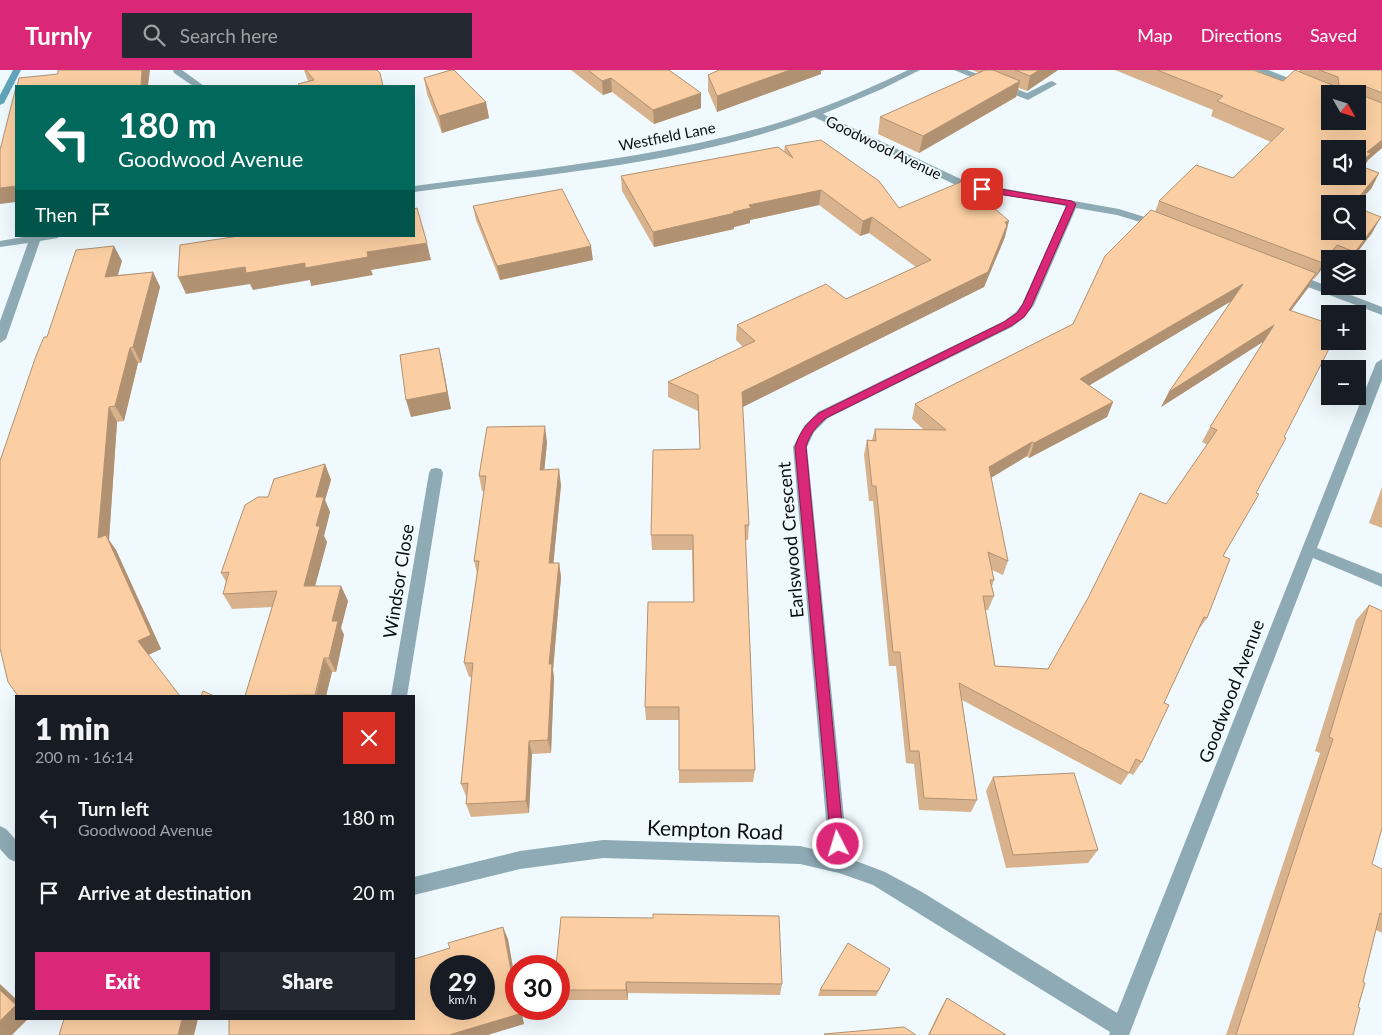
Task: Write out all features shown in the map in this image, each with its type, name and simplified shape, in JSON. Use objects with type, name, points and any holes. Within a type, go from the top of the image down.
[{"type":"street","name":"Westfield Lane","points":[[415,189],[641,158],[728,139],[815,114],[860,97],[915,70]]},
{"type":"street","points":[[960,70],[1028,97],[1052,84]]},
{"type":"street","points":[[1260,70],[1321,94]]},
{"type":"street","points":[[177,71],[195,85]]},
{"type":"street","name":"Goodwood Avenue","points":[[815,114],[964,185],[1119,212],[1171,229]]},
{"type":"street","name":"Earlswood Crescent","points":[[839,864],[800,447],[804,434],[823,415],[1008,324],[1020,315],[1028,305],[1072,204]]},
{"type":"street","points":[[0,244],[48,237]]},
{"type":"street","points":[[0,339],[35,239]]},
{"type":"street","points":[[1281,272],[1382,311]]},
{"type":"street","name":"Goodwood Avenue","points":[[1121,1031],[1382,363]]},
{"type":"street","name":"Windsor Close","points":[[399,695],[436,473]]},
{"type":"street","points":[[1308,550],[1382,581]]},
{"type":"street","points":[[0,835],[15,852]]},
{"type":"street","name":"Kempton Road","points":[[415,886],[520,860],[603,849],[800,855],[839,864],[878,878],[915,899],[1121,1031]]},
{"type":"building","points":[[58,70],[142,70],[141,85],[17,85],[19,78],[58,74]]},
{"type":"building","points":[[306,70],[377,70],[380,73],[383,85],[298,84],[314,80]]},
{"type":"building","points":[[454,70],[486,102],[439,116],[424,78]]},
{"type":"building","points":[[588,70],[669,70],[701,93],[653,110],[611,78],[602,81]]},
{"type":"building","points":[[719,70],[790,70],[717,96],[708,75]]},
{"type":"building","points":[[985,70],[993,70],[1020,81],[923,136],[880,117]]},
{"type":"building","points":[[1015,70],[1039,70],[1030,76]]},
{"type":"building","points":[[1157,70],[1253,70],[1283,81],[1295,70],[1332,85],[1321,85],[1321,130],[1366,130],[1366,97],[1382,103],[1382,140],[1367,152],[1371,153],[1366,158],[1366,140],[1321,140],[1321,185],[1366,185],[1366,168],[1379,173],[1361,195],[1321,195],[1321,240],[1364,240],[1356,250],[1350,250],[1337,245],[1333,250],[1321,250],[1321,262],[1159,201],[1196,165],[1233,178],[1284,129],[1217,101],[1223,96]]},
{"type":"building","points":[[1319,70],[1382,70],[1382,93],[1366,85],[1339,85],[1338,77]]},
{"type":"building","points":[[15,91],[15,186],[0,188],[0,150]]},
{"type":"building","points":[[821,140],[879,181],[899,208],[963,181],[1009,221],[1005,222],[1007,225],[988,272],[742,392],[749,525],[745,525],[755,770],[679,770],[679,707],[645,707],[648,602],[694,602],[693,535],[651,535],[653,450],[700,449],[698,395],[668,382],[755,341],[737,325],[826,284],[846,299],[931,260],[872,217],[863,221],[821,190],[749,205],[751,208],[733,212],[735,213],[653,232],[621,176],[778,147],[793,158],[785,146]]},
{"type":"building","points":[[562,189],[591,246],[497,266],[473,206]]},
{"type":"building","points":[[417,208],[427,243],[367,252],[368,257],[305,268],[305,263],[246,273],[245,267],[178,277],[180,245],[232,237],[415,237],[415,209]]},
{"type":"building","points":[[1151,210],[1316,273],[1289,310],[1321,321],[1321,350],[1328,350],[1323,360],[1321,360],[1321,365],[1284,437],[1286,438],[1256,493],[1259,494],[1223,556],[1230,559],[1207,618],[1204,617],[1164,703],[1169,705],[1142,762],[1136,759],[1129,773],[959,683],[977,800],[924,798],[919,751],[910,751],[900,652],[893,652],[876,486],[872,486],[867,440],[876,441],[875,429],[946,430],[915,404],[1073,324],[1105,256]],"holes":[[[1243,284],[1169,392],[1274,325],[1210,427],[1217,430],[1166,504],[1140,493],[1088,598],[1048,669],[995,666],[983,596],[994,596],[990,580],[994,580],[988,552],[1008,561],[989,467],[1032,442],[1034,443],[1113,402],[1080,379]]]},
{"type":"building","points":[[1366,211],[1381,217],[1366,237]]},
{"type":"building","points":[[114,246],[105,277],[153,272],[115,406],[109,407],[98,538],[106,535],[151,635],[138,641],[179,695],[17,695],[8,682],[0,648],[0,461],[36,356],[44,337],[47,337],[76,250]]},
{"type":"building","points":[[439,348],[447,392],[406,400],[400,355]]},
{"type":"building","points":[[545,426],[540,470],[559,469],[549,563],[559,563],[549,664],[552,664],[548,740],[529,741],[526,801],[466,804],[468,783],[461,784],[473,663],[464,663],[479,561],[474,561],[486,476],[479,476],[487,427]]},
{"type":"building","points":[[325,464],[316,497],[324,497],[316,526],[320,526],[304,586],[341,586],[332,621],[338,621],[329,658],[324,658],[315,695],[245,695],[277,591],[223,594],[229,572],[221,573],[245,505],[258,497],[268,497],[274,479]]},
{"type":"building","points":[[1369,605],[1382,611],[1382,828],[1372,864],[1382,869],[1382,914],[1380,913],[1363,982],[1365,983],[1353,1035],[1236,1035],[1333,739],[1329,737]]},
{"type":"building","points":[[203,691],[212,695],[201,695]]},
{"type":"building","points":[[1074,773],[1098,850],[1013,855],[993,777]]},
{"type":"building","points":[[653,914],[779,916],[782,984],[626,982],[626,990],[570,990],[570,955],[557,955],[561,917],[653,918]]},
{"type":"building","points":[[503,927],[508,955],[505,955],[505,1018],[449,1035],[229,1035],[229,1020],[415,1020],[415,959],[450,948],[448,943]]},
{"type":"building","points":[[848,943],[890,969],[878,991],[820,990]]},
{"type":"building","points":[[0,990],[15,1006],[0,1021]]},
{"type":"building","points":[[947,998],[1006,1035],[929,1035]]},
{"type":"building","points":[[64,1020],[182,1020],[178,1035],[59,1035]]},
{"type":"building","points":[[904,1027],[916,1035],[824,1034]]},
{"type":"waterway","points":[[0,103],[17,70]]},
{"type":"route","points":[[838,844],[800,447],[804,434],[823,415],[1008,324],[1020,315],[1028,305],[1072,204],[982,189]]}]
